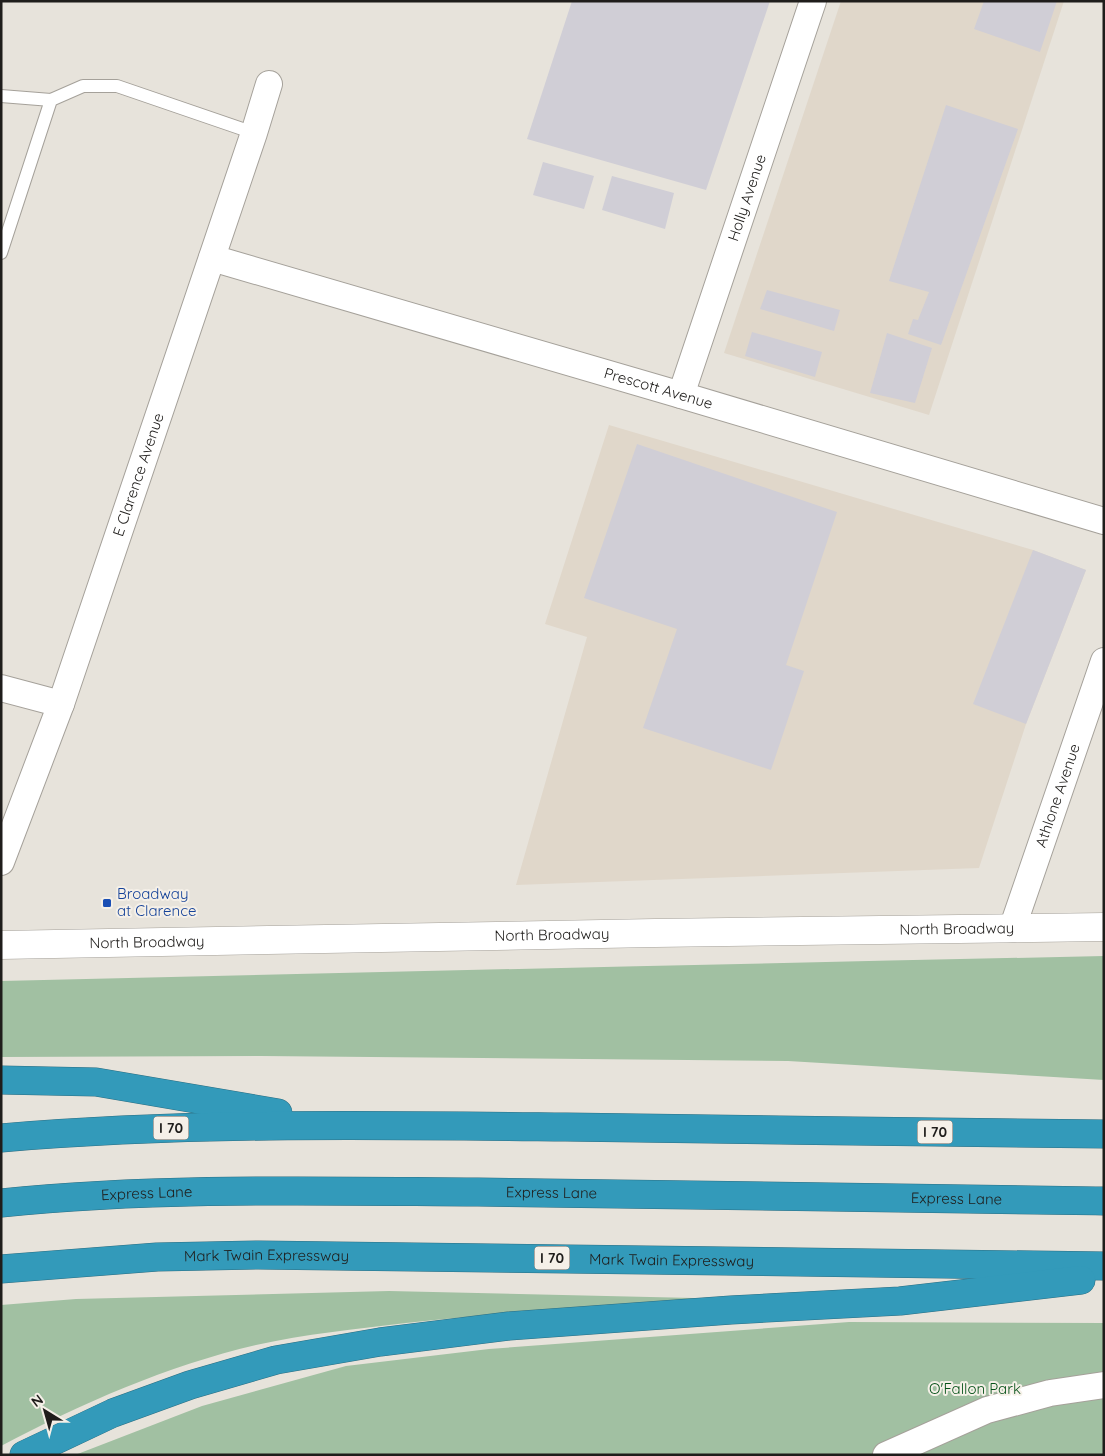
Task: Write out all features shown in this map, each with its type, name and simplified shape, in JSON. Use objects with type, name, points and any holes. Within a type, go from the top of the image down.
[{"type":"highway","points":[[1,1080],[96,1082],[341,1124]]},
{"type":"highway","name":"I 70","points":[[1,1138],[81,1131],[341,1124],[1104,1134]]},
{"type":"highway","name":"Express Lane","points":[[1,1204],[146,1194],[356,1191],[1104,1201]]},
{"type":"highway","name":"Mark Twain Expressway","points":[[1,1269],[157,1258],[259,1255],[1104,1266]]},
{"type":"highway","points":[[24,1455],[113,1413],[190,1385],[276,1360],[380,1342],[509,1326],[722,1310],[900,1301],[1104,1277]]},
{"type":"main road","name":"North Broadway","points":[[1,945],[1104,927]]},
{"type":"street","name":"Holly Avenue","points":[[681,395],[814,1]]},
{"type":"street","name":"E Clarence Avenue","points":[[1,862],[61,704],[254,133],[268,84]]},
{"type":"street","name":"Prescott Avenue","points":[[212,258],[681,395],[1104,522]]},
{"type":"street","name":"Athlone Avenue","points":[[1012,929],[1104,661]]},
{"type":"street","points":[[1,688],[61,704]]},
{"type":"street","points":[[886,1455],[987,1410],[1050,1393],[1104,1385]]},
{"type":"lane","points":[[1,96],[51,100],[83,86],[117,86],[254,133]]},
{"type":"lane","points":[[1,253],[51,100]]},
{"type":"shaded area","points":[[841,1],[1064,1],[929,415],[724,353]]},
{"type":"shaded area","points":[[609,425],[1033,550],[1086,570],[1026,724],[979,868],[516,885],[587,637],[545,624]]},
{"type":"green space","points":[[1104,956],[1104,1080],[788,1061],[261,1056],[1,1057],[1,981]]},
{"type":"green space","points":[[389,1291],[737,1299],[489,1315],[331,1332],[274,1341],[190,1364],[125,1387],[62,1415],[1,1446],[1,1305],[76,1299]]},
{"type":"green space","name":"O'Fallon Park","points":[[849,1322],[1104,1323],[1104,1455],[75,1455],[202,1406],[346,1366],[489,1349]]},
{"type":"building","points":[[572,1],[770,1],[706,190],[527,139]]},
{"type":"building","points":[[984,1],[1057,1],[1040,52],[974,29]]},
{"type":"building","points":[[946,105],[1018,129],[941,345],[908,334],[913,319],[918,320],[929,292],[889,281]]},
{"type":"building","points":[[543,162],[594,176],[584,209],[533,195]]},
{"type":"building","points":[[612,176],[674,193],[665,229],[602,210]]},
{"type":"building","points":[[767,290],[840,310],[834,331],[760,309]]},
{"type":"building","points":[[752,332],[822,352],[815,377],[745,356]]},
{"type":"building","points":[[887,333],[932,348],[915,403],[870,393]]},
{"type":"building","points":[[637,444],[837,512],[786,665],[804,671],[771,770],[643,728],[677,629],[584,598]]},
{"type":"building","points":[[1033,550],[1086,570],[1026,724],[973,704]]},
{"type":"place","name":"Broadway at Clarence","points":[[107,903]]}]
